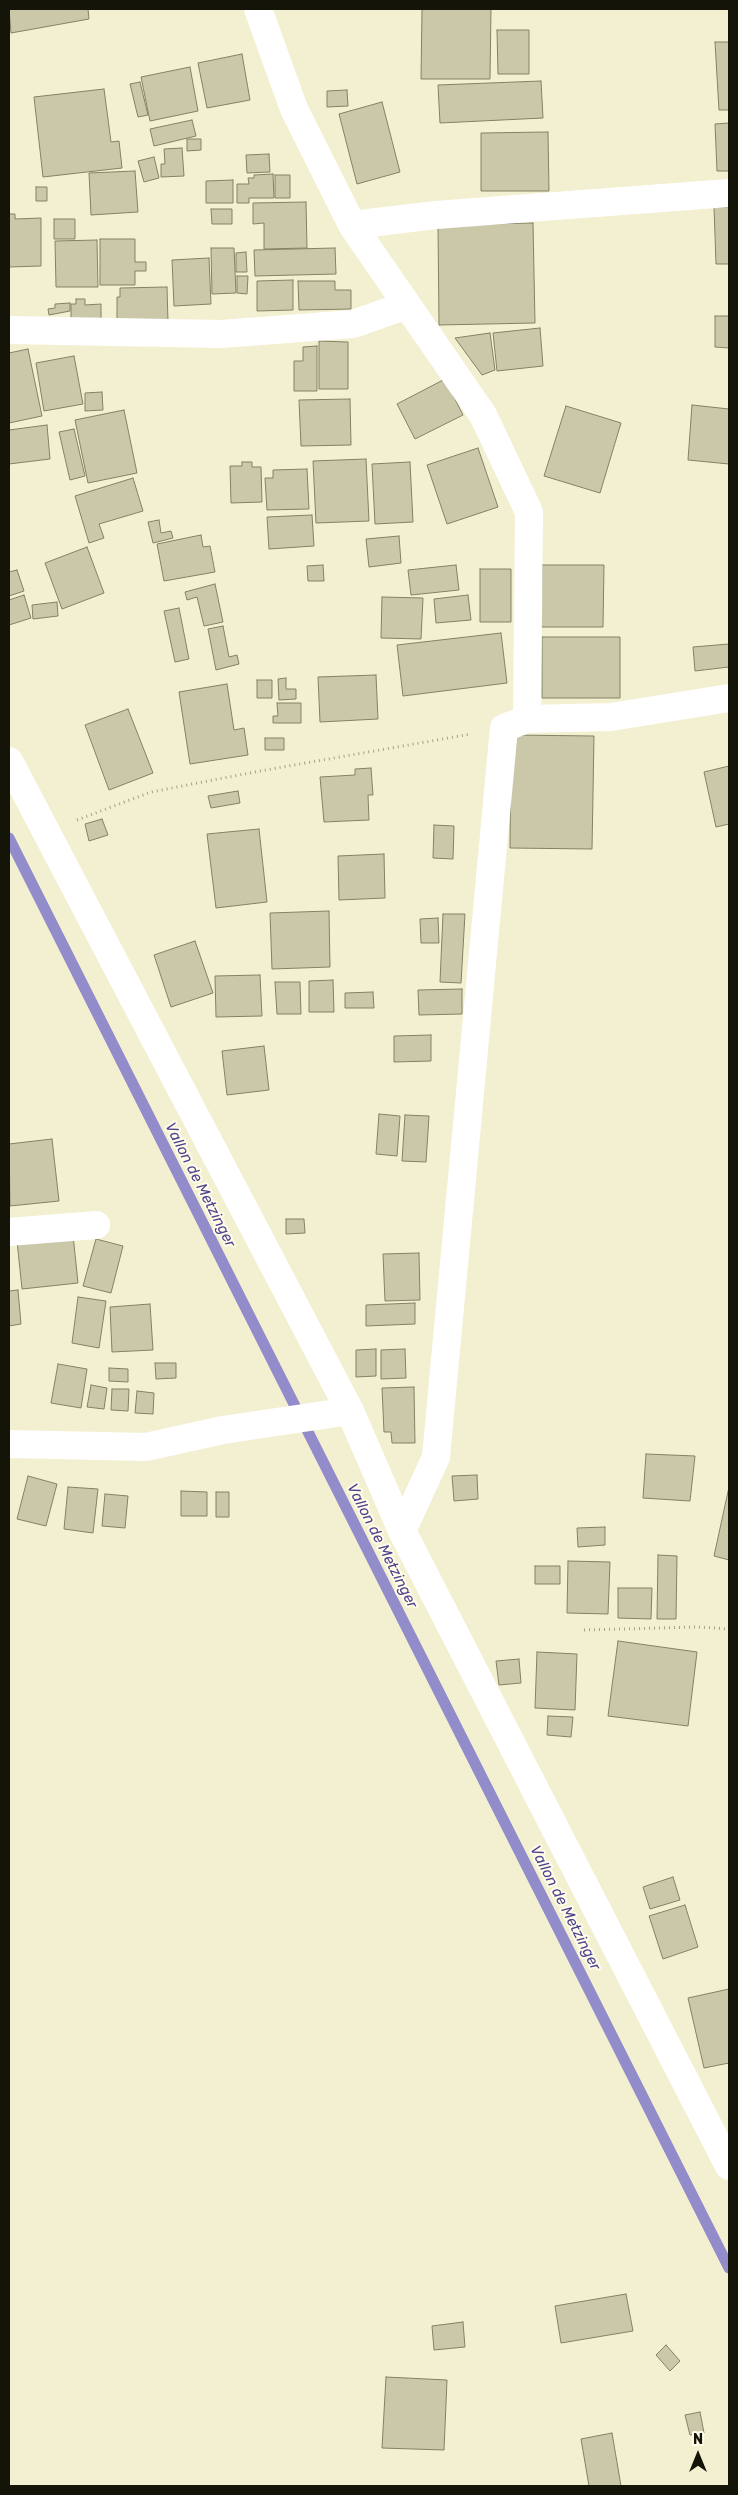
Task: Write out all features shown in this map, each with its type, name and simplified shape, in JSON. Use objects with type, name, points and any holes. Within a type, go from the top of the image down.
[{"type":"street","points":[[258,9],[294,110],[352,225],[483,415],[529,512],[516,724],[436,1457],[402,1531]]},
{"type":"street","points":[[352,225],[436,215],[729,193]]},
{"type":"street","points":[[9,330],[221,334],[353,324],[407,305]]},
{"type":"street","points":[[516,724],[611,717],[729,698]]},
{"type":"street","points":[[9,761],[350,1411],[402,1531],[729,2166]]},
{"type":"street","points":[[9,1232],[96,1225]]},
{"type":"street","points":[[9,1444],[146,1447],[223,1430],[350,1411]]},
{"type":"path","points":[[46,832],[151,792],[260,770],[516,724]]},
{"type":"path","points":[[584,1630],[697,1627],[729,1629]]},
{"type":"building","points":[[9,9],[88,9],[89,19],[11,33]]},
{"type":"building","points":[[422,9],[491,9],[490,79],[421,79]]},
{"type":"building","points":[[497,30],[529,30],[529,74],[498,74]]},
{"type":"building","points":[[715,42],[729,42],[729,110],[719,110]]},
{"type":"building","points":[[242,54],[250,100],[207,108],[198,63]]},
{"type":"building","points":[[190,67],[198,111],[150,121],[141,77]]},
{"type":"building","points":[[541,81],[543,118],[440,123],[438,85]]},
{"type":"building","points":[[140,82],[148,115],[138,117],[130,84]]},
{"type":"building","points":[[104,89],[111,142],[119,141],[122,168],[43,177],[34,97]]},
{"type":"building","points":[[347,90],[348,106],[327,107],[327,91]]},
{"type":"building","points":[[382,102],[400,172],[357,184],[339,114]]},
{"type":"building","points":[[192,120],[196,136],[154,146],[150,129]]},
{"type":"building","points":[[729,123],[729,171],[717,171],[715,124]]},
{"type":"building","points":[[548,132],[549,191],[481,191],[481,133]]},
{"type":"building","points":[[187,139],[201,139],[201,150],[187,151]]},
{"type":"building","points":[[182,148],[184,176],[161,177],[161,164],[165,164],[164,149]]},
{"type":"building","points":[[269,154],[270,172],[247,173],[246,155]]},
{"type":"building","points":[[154,157],[159,178],[144,182],[138,161]]},
{"type":"building","points":[[135,171],[138,212],[91,215],[89,173]]},
{"type":"building","points":[[273,174],[274,198],[249,198],[249,203],[237,203],[237,184],[249,184],[248,178],[254,178],[254,175]]},
{"type":"building","points":[[275,175],[290,175],[290,198],[275,198]]},
{"type":"building","points":[[233,180],[233,203],[206,203],[206,181]]},
{"type":"building","points":[[36,187],[47,187],[47,201],[36,201]]},
{"type":"building","points":[[306,202],[307,248],[264,249],[264,223],[253,224],[253,203]]},
{"type":"building","points":[[714,207],[729,207],[729,264],[716,264]]},
{"type":"building","points":[[211,209],[232,209],[232,224],[212,224]]},
{"type":"building","points":[[9,214],[15,214],[15,219],[41,218],[41,266],[9,267]]},
{"type":"building","points":[[54,219],[75,219],[75,239],[54,239]]},
{"type":"building","points":[[533,223],[535,323],[439,325],[438,225]]},
{"type":"building","points":[[100,239],[135,239],[135,262],[146,262],[146,271],[135,271],[135,285],[100,285]]},
{"type":"building","points":[[97,240],[98,287],[56,287],[55,241]]},
{"type":"building","points":[[211,248],[234,248],[236,293],[212,294]]},
{"type":"building","points":[[335,248],[336,274],[255,276],[254,250]]},
{"type":"building","points":[[246,252],[247,272],[236,272],[236,253]]},
{"type":"building","points":[[209,258],[211,304],[174,306],[172,260]]},
{"type":"building","points":[[237,276],[248,276],[247,294],[237,293]]},
{"type":"building","points":[[293,280],[293,310],[257,311],[257,281]]},
{"type":"building","points":[[298,281],[335,281],[335,290],[351,290],[351,309],[299,310]]},
{"type":"building","points":[[167,287],[168,322],[117,322],[117,297],[120,297],[120,288]]},
{"type":"building","points":[[76,299],[85,299],[85,305],[101,304],[101,322],[71,322],[71,304],[76,304]]},
{"type":"building","points":[[70,303],[70,311],[49,315],[48,309],[55,308],[55,304]]},
{"type":"building","points":[[715,316],[729,316],[729,348],[715,347]]},
{"type":"building","points":[[540,328],[543,366],[497,371],[493,333]]},
{"type":"building","points":[[490,333],[495,370],[482,375],[455,338]]},
{"type":"building","points":[[319,341],[348,342],[348,389],[319,389]]},
{"type":"building","points":[[317,346],[317,391],[294,391],[294,361],[303,361],[303,347]]},
{"type":"building","points":[[28,349],[42,416],[9,423],[9,353]]},
{"type":"building","points":[[74,356],[83,404],[44,411],[36,363]]},
{"type":"building","points":[[445,379],[463,415],[415,439],[397,404]]},
{"type":"building","points":[[102,392],[103,410],[85,411],[85,393]]},
{"type":"building","points":[[350,399],[351,445],[301,446],[299,400]]},
{"type":"building","points":[[692,405],[729,409],[729,464],[688,460]]},
{"type":"building","points":[[566,406],[621,423],[600,493],[544,476]]},
{"type":"building","points":[[124,410],[137,473],[88,483],[75,420]]},
{"type":"building","points":[[47,425],[50,459],[9,464],[9,430]]},
{"type":"building","points":[[74,429],[85,476],[70,480],[59,432]]},
{"type":"building","points":[[478,448],[498,507],[447,524],[427,465]]},
{"type":"building","points":[[366,459],[369,521],[316,523],[313,461]]},
{"type":"building","points":[[242,462],[252,462],[252,467],[261,467],[262,502],[231,503],[230,466],[242,466]]},
{"type":"building","points":[[410,462],[413,522],[375,524],[372,464]]},
{"type":"building","points":[[307,469],[309,509],[267,510],[265,478],[273,478],[273,470]]},
{"type":"building","points":[[133,478],[143,511],[99,524],[104,538],[89,543],[75,496]]},
{"type":"building","points":[[312,515],[314,546],[269,549],[267,517]]},
{"type":"building","points":[[159,520],[161,533],[171,531],[173,538],[153,543],[148,522]]},
{"type":"building","points":[[201,535],[203,547],[210,546],[215,572],[164,581],[157,544]]},
{"type":"building","points":[[399,536],[401,563],[369,567],[366,539]]},
{"type":"building","points":[[87,547],[104,593],[62,609],[45,563]]},
{"type":"building","points":[[323,565],[324,581],[308,581],[307,566]]},
{"type":"building","points":[[456,565],[459,590],[411,595],[408,570]]},
{"type":"building","points":[[542,565],[604,565],[603,627],[541,627]]},
{"type":"building","points":[[480,569],[511,569],[511,622],[480,622]]},
{"type":"building","points":[[17,570],[24,591],[9,596],[9,572]]},
{"type":"building","points":[[215,584],[223,622],[204,626],[197,597],[187,600],[185,592]]},
{"type":"building","points":[[24,595],[31,618],[9,625],[9,600]]},
{"type":"building","points":[[468,595],[471,620],[436,623],[434,599]]},
{"type":"building","points":[[382,597],[423,598],[421,639],[381,638]]},
{"type":"building","points":[[57,602],[58,616],[33,619],[32,605]]},
{"type":"building","points":[[179,608],[189,659],[175,662],[164,611]]},
{"type":"building","points":[[223,626],[229,657],[237,655],[239,664],[216,670],[208,629]]},
{"type":"building","points":[[501,633],[507,683],[403,696],[397,645]]},
{"type":"building","points":[[542,637],[620,637],[620,698],[542,698]]},
{"type":"building","points":[[729,644],[729,667],[695,671],[693,647]]},
{"type":"building","points":[[376,675],[378,719],[320,722],[318,677]]},
{"type":"building","points":[[286,678],[286,689],[296,689],[296,699],[279,700],[278,679]]},
{"type":"building","points":[[257,680],[272,680],[272,698],[257,698]]},
{"type":"building","points":[[227,684],[234,730],[244,728],[248,755],[190,764],[179,692]]},
{"type":"building","points":[[277,703],[301,703],[301,723],[273,723],[273,716],[278,716]]},
{"type":"building","points":[[128,709],[153,773],[109,790],[85,725]]},
{"type":"building","points":[[511,735],[594,736],[592,849],[510,848]]},
{"type":"building","points":[[265,738],[284,738],[284,750],[265,750]]},
{"type":"building","points":[[729,766],[729,824],[716,827],[704,772]]},
{"type":"building","points":[[371,768],[373,795],[368,795],[369,820],[324,822],[320,777],[355,775],[355,769]]},
{"type":"building","points":[[238,791],[240,803],[211,808],[208,796]]},
{"type":"building","points":[[102,819],[108,835],[89,841],[85,824]]},
{"type":"building","points":[[434,825],[454,826],[453,859],[433,858]]},
{"type":"building","points":[[259,829],[267,902],[216,908],[207,834]]},
{"type":"building","points":[[384,854],[385,898],[339,900],[338,856]]},
{"type":"building","points":[[329,911],[330,967],[272,969],[270,913]]},
{"type":"building","points":[[443,914],[465,914],[461,983],[440,982]]},
{"type":"building","points":[[438,918],[439,943],[421,943],[420,919]]},
{"type":"building","points":[[195,941],[213,993],[171,1007],[154,955]]},
{"type":"building","points":[[260,975],[262,1016],[216,1017],[215,976]]},
{"type":"building","points":[[333,980],[334,1012],[309,1012],[309,981]]},
{"type":"building","points":[[275,982],[300,982],[301,1014],[277,1014]]},
{"type":"building","points":[[462,989],[462,1014],[419,1015],[418,990]]},
{"type":"building","points":[[373,992],[374,1008],[345,1008],[345,993]]},
{"type":"building","points":[[431,1035],[431,1061],[394,1062],[394,1036]]},
{"type":"building","points":[[264,1046],[269,1090],[227,1095],[222,1051]]},
{"type":"building","points":[[379,1114],[400,1116],[397,1156],[376,1154]]},
{"type":"building","points":[[405,1115],[429,1116],[426,1162],[402,1161]]},
{"type":"building","points":[[52,1139],[59,1201],[10,1206],[9,1144]]},
{"type":"building","points":[[286,1219],[304,1219],[305,1233],[286,1234]]},
{"type":"building","points":[[73,1235],[78,1283],[22,1289],[17,1241]]},
{"type":"building","points":[[96,1239],[123,1246],[111,1293],[83,1286]]},
{"type":"building","points":[[419,1253],[420,1300],[385,1301],[383,1254]]},
{"type":"building","points":[[18,1290],[21,1324],[9,1326],[9,1291]]},
{"type":"building","points":[[78,1297],[106,1301],[99,1348],[72,1343]]},
{"type":"building","points":[[415,1303],[415,1324],[366,1326],[366,1305]]},
{"type":"building","points":[[150,1304],[153,1350],[112,1352],[110,1307]]},
{"type":"building","points":[[376,1349],[376,1376],[356,1377],[356,1350]]},
{"type":"building","points":[[405,1349],[406,1378],[381,1379],[381,1350]]},
{"type":"building","points":[[155,1363],[176,1363],[176,1378],[156,1379]]},
{"type":"building","points":[[58,1364],[87,1369],[81,1408],[51,1403]]},
{"type":"building","points":[[109,1368],[128,1369],[128,1382],[109,1381]]},
{"type":"building","points":[[91,1385],[107,1388],[104,1409],[87,1407]]},
{"type":"building","points":[[414,1387],[415,1443],[392,1443],[391,1432],[384,1432],[382,1388]]},
{"type":"building","points":[[112,1389],[129,1389],[128,1411],[111,1410]]},
{"type":"building","points":[[137,1391],[154,1393],[153,1414],[135,1413]]},
{"type":"building","points":[[646,1454],[695,1456],[690,1501],[643,1498]]},
{"type":"building","points":[[477,1475],[478,1499],[454,1501],[452,1476]]},
{"type":"building","points":[[28,1476],[57,1484],[46,1526],[17,1519]]},
{"type":"building","points":[[68,1487],[98,1489],[93,1533],[64,1529]]},
{"type":"building","points":[[729,1487],[729,1560],[714,1556]]},
{"type":"building","points":[[181,1491],[207,1492],[207,1516],[181,1516]]},
{"type":"building","points":[[216,1492],[229,1492],[229,1517],[216,1517]]},
{"type":"building","points":[[105,1494],[128,1496],[125,1528],[102,1526]]},
{"type":"building","points":[[605,1527],[605,1545],[578,1547],[577,1528]]},
{"type":"building","points":[[658,1555],[677,1556],[676,1619],[657,1619]]},
{"type":"building","points":[[568,1561],[610,1562],[608,1614],[567,1613]]},
{"type":"building","points":[[535,1566],[560,1566],[560,1584],[535,1584]]},
{"type":"building","points":[[618,1588],[652,1588],[651,1619],[618,1618]]},
{"type":"building","points":[[618,1641],[697,1652],[688,1726],[608,1716]]},
{"type":"building","points":[[537,1652],[577,1654],[575,1710],[535,1708]]},
{"type":"building","points":[[519,1659],[521,1683],[499,1685],[496,1661]]},
{"type":"building","points":[[548,1716],[573,1717],[571,1737],[547,1735]]},
{"type":"building","points":[[673,1877],[680,1900],[650,1909],[643,1887]]},
{"type":"building","points":[[685,1905],[698,1947],[663,1959],[649,1916]]},
{"type":"building","points":[[729,1989],[729,2063],[704,2068],[688,1998]]},
{"type":"building","points":[[626,2294],[633,2331],[561,2343],[555,2306]]},
{"type":"building","points":[[463,2322],[465,2347],[434,2350],[432,2326]]},
{"type":"building","points":[[666,2345],[680,2361],[670,2371],[656,2355]]},
{"type":"building","points":[[386,2377],[447,2380],[444,2450],[382,2448]]},
{"type":"building","points":[[700,2412],[704,2433],[690,2435],[685,2415]]},
{"type":"building","points":[[612,2433],[621,2486],[589,2486],[581,2439]]},
{"type":"waterway","name":"Vallon de Metzinger","points":[[9,838],[729,2268]]}]
